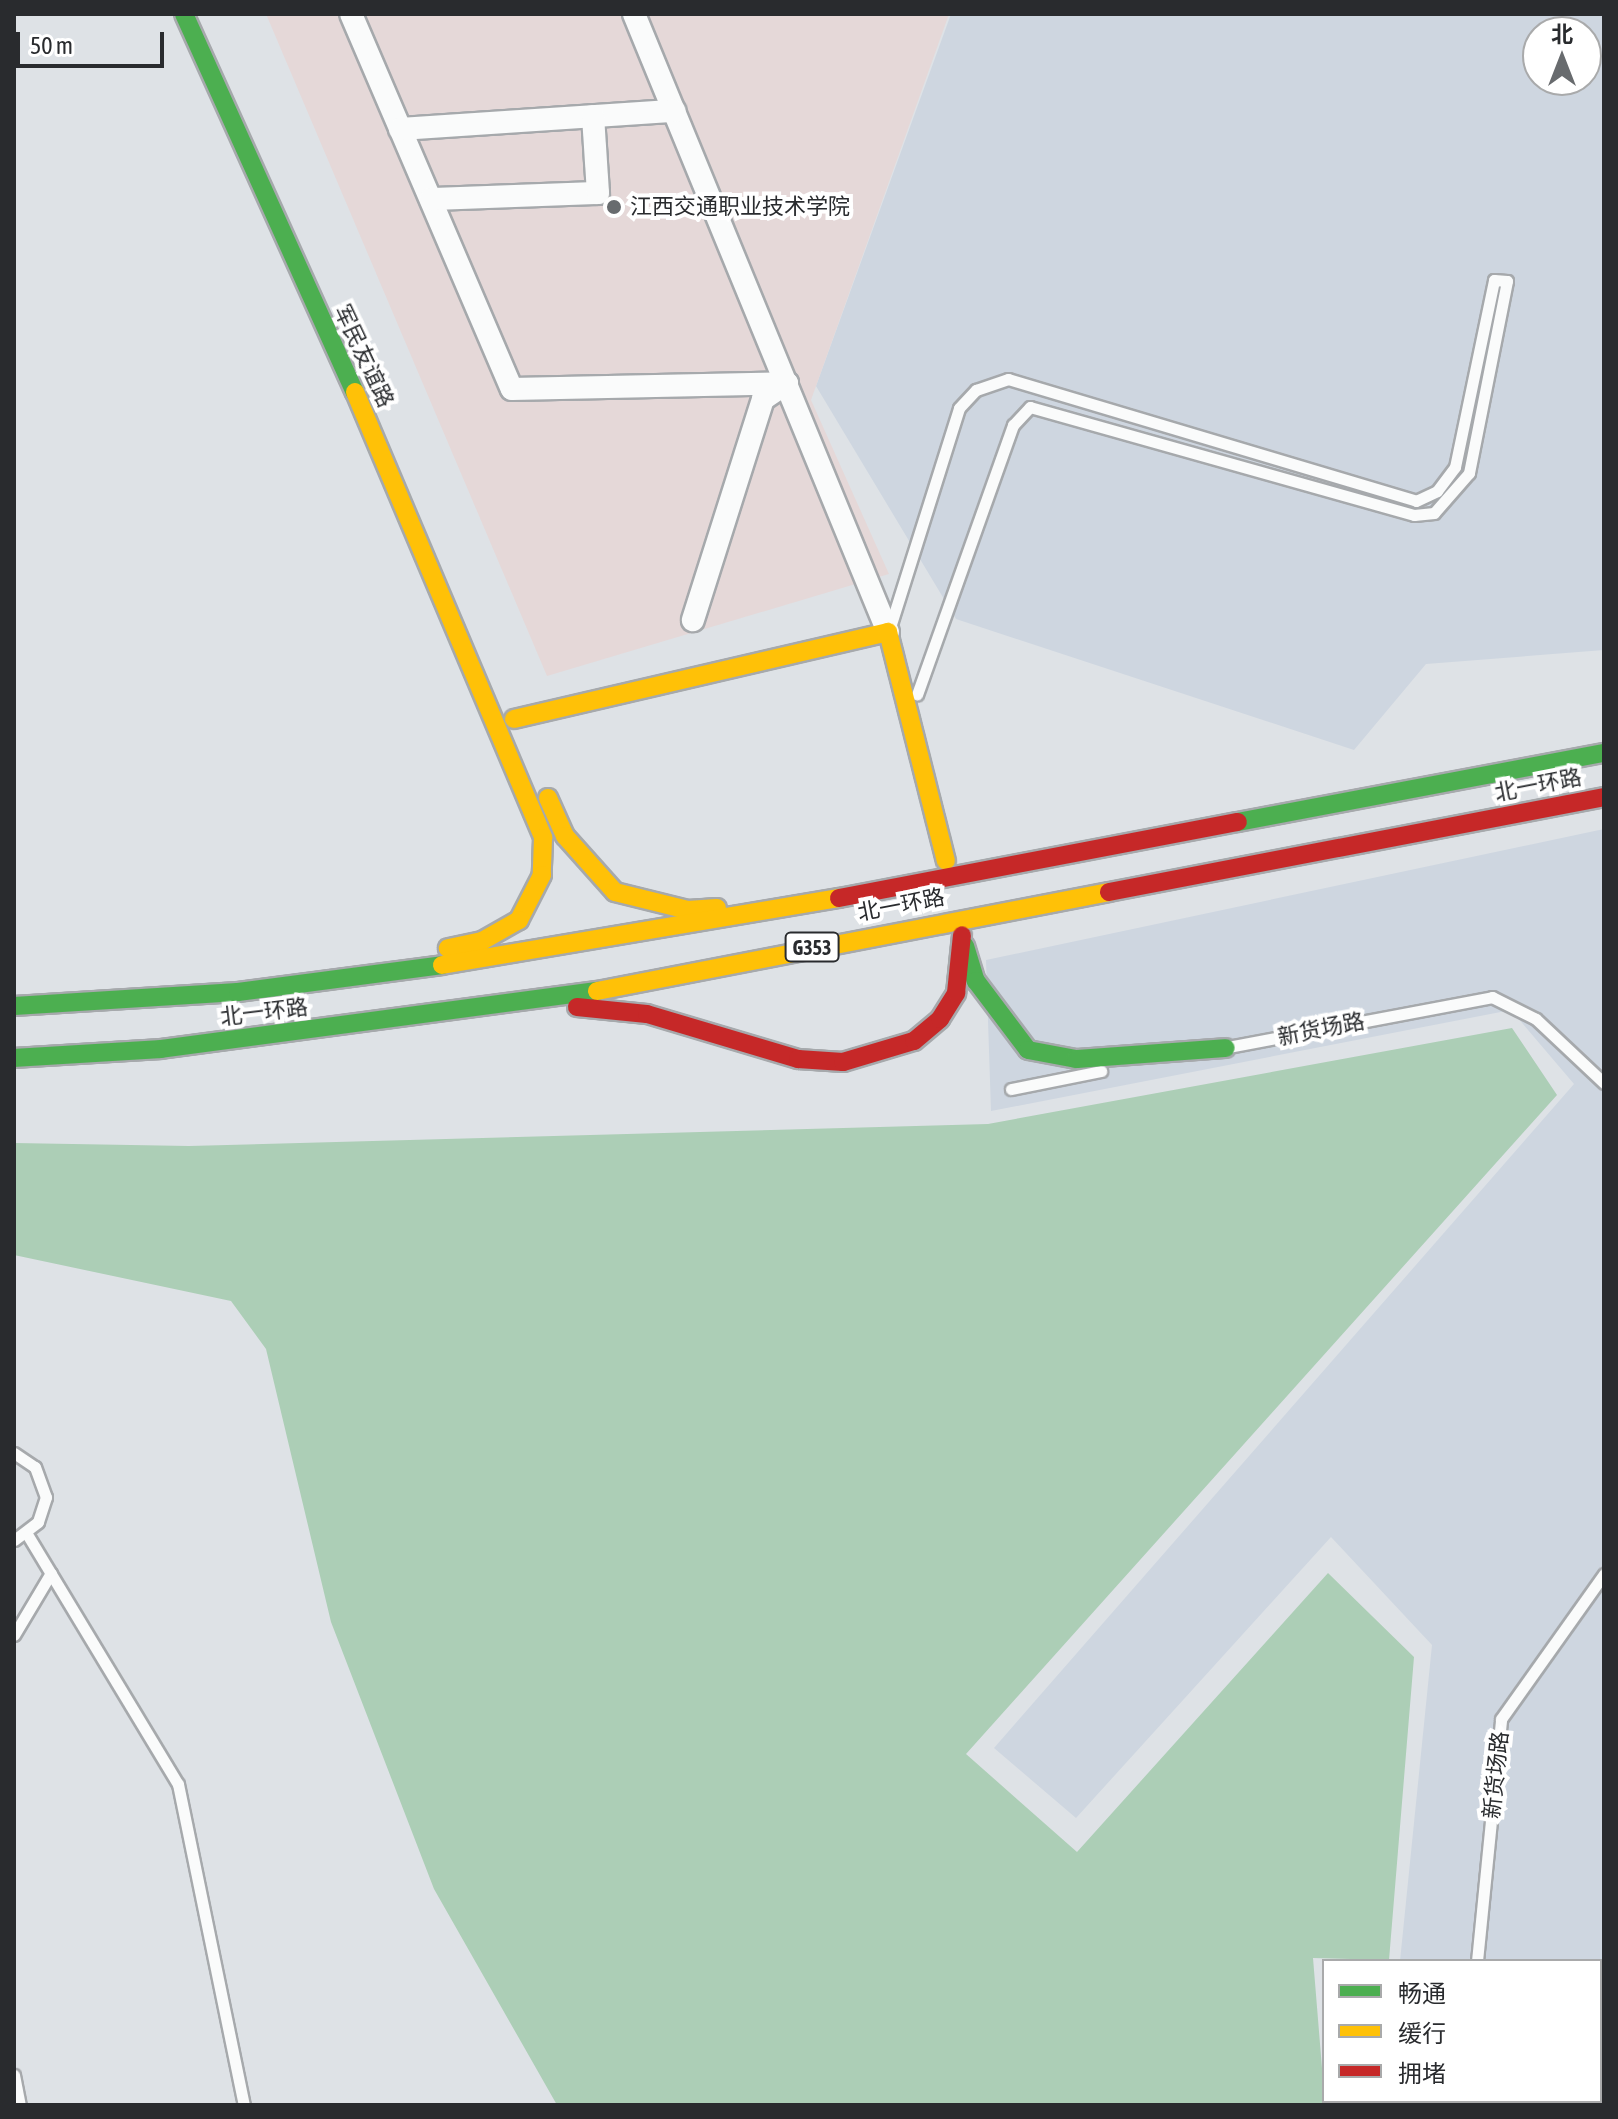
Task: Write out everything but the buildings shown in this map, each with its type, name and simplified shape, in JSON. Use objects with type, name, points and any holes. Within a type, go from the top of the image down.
[{"type":"main road","name":"军民友谊路","points":[[184,14],[384,457],[543,838],[542,875],[519,920],[482,941],[238,992]]},
{"type":"main road","name":"军民友谊路","points":[[206,14],[565,836],[615,892],[688,910],[895,890]]},
{"type":"main road","points":[[514,719],[888,632],[946,861]]},
{"type":"main road","name":"北一环路","points":[[14,1006],[238,992],[591,945],[895,890],[1604,753]]},
{"type":"main road","name":"北一环路","points":[[14,1058],[161,1049],[532,1003],[1604,797]]},
{"type":"main road","points":[[532,1003],[647,1014],[798,1059],[843,1062],[914,1041],[940,1019],[956,993],[962,935],[976,981],[1028,1050],[1076,1059],[1226,1048]]},
{"type":"street","points":[[351,14],[512,389],[787,383]]},
{"type":"street","points":[[634,14],[888,632]]},
{"type":"street","points":[[400,129],[674,111]]},
{"type":"street","points":[[431,199],[598,193],[593,116]]},
{"type":"street","points":[[693,620],[763,399],[787,383]]},
{"type":"lane","points":[[888,632],[959,408],[976,390],[1008,379],[1416,501],[1437,491],[1455,467],[1494,280],[1507,281],[1469,473],[1434,513],[1414,515],[1030,407],[1013,425],[909,716]]},
{"type":"lane","name":"新货场路","points":[[1011,1089],[1492,997],[1536,1019],[1604,1083]]},
{"type":"lane","points":[[14,1453],[35,1467],[46,1497],[27,1534],[14,1540]]},
{"type":"lane","points":[[27,1534],[178,1784],[244,2105]]},
{"type":"lane","points":[[14,1635],[51,1573]]},
{"type":"lane","name":"新货场路","points":[[1477,1959],[1501,1719],[1604,1574]]},
{"type":"lane","points":[[14,2075],[20,2105]]},
{"type":"shaded area","name":"江西交通职业技术学院","points":[[266,14],[949,14],[811,400],[889,574],[547,676]]},
{"type":"shaded area","points":[[951,14],[1604,14],[1604,650],[1426,664],[1354,750],[956,619],[816,386]]},
{"type":"shaded area","points":[[1604,829],[1604,2105],[1386,2105],[1602,2103],[1602,1959],[1400,1959],[1432,1645],[1331,1537],[1076,1818],[994,1748],[1574,1084],[1511,1010],[991,1111],[986,960]]},
{"type":"green space","points":[[1512,1028],[1557,1095],[966,1754],[1077,1852],[1328,1573],[1414,1657],[1389,1959],[1313,1958],[1322,2103],[1325,2105],[557,2105],[434,1889],[331,1622],[266,1349],[231,1301],[14,1255],[14,1143],[189,1146],[988,1124]]},
{"type":"traffic: fast","points":[[184,14],[355,392]]},
{"type":"traffic: fast","points":[[1238,822],[1604,753]]},
{"type":"traffic: fast","points":[[965,946],[976,981],[1028,1050],[1076,1059],[1226,1048]]},
{"type":"traffic: fast","points":[[14,1006],[238,992],[442,965]]},
{"type":"traffic: fast","points":[[14,1058],[161,1049],[597,991]]},
{"type":"traffic: slow","points":[[355,392],[543,838],[542,875],[519,920],[482,941],[448,948]]},
{"type":"traffic: slow","points":[[514,719],[888,632],[946,861]]},
{"type":"traffic: slow","points":[[548,798],[565,836],[615,892],[688,910],[717,908]]},
{"type":"traffic: slow","points":[[597,991],[1109,892]]},
{"type":"traffic: slow","points":[[442,965],[839,898]]},
{"type":"traffic: jam","points":[[1109,892],[1604,797]]},
{"type":"traffic: jam","points":[[839,898],[1238,822]]},
{"type":"traffic: jam","points":[[577,1007],[647,1014],[798,1059],[843,1062],[914,1041],[940,1019],[956,993],[962,935]]},
{"type":"place","name":"江西交通职业技术学院","points":[[614,207]]}]
